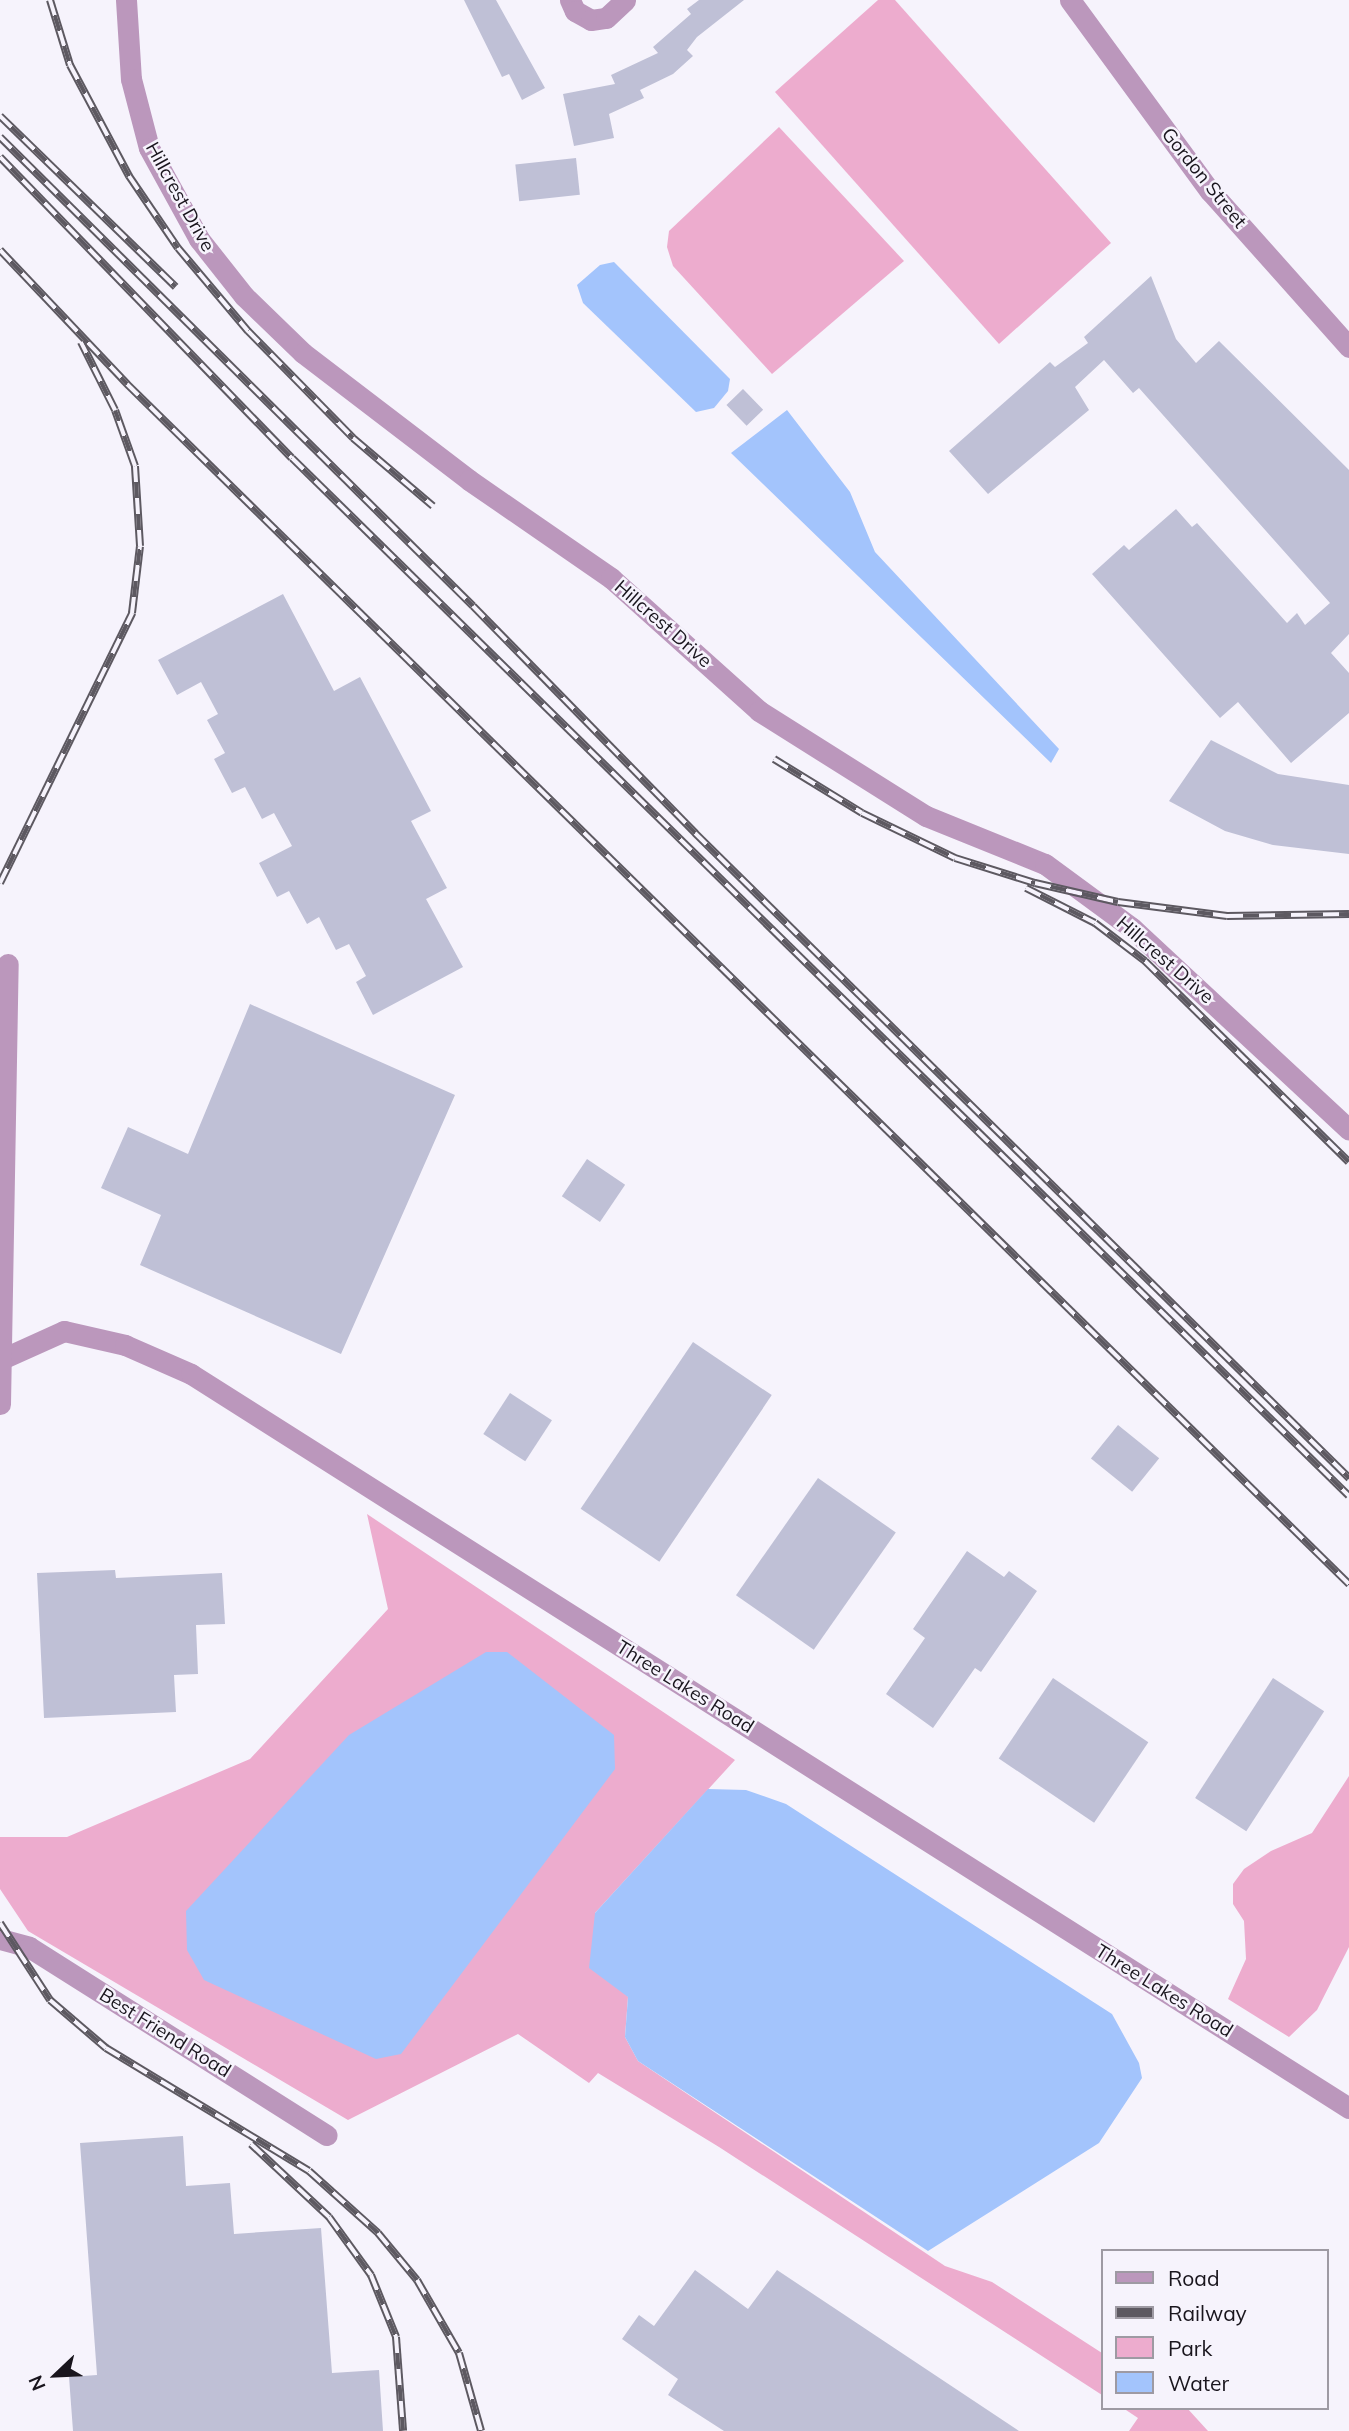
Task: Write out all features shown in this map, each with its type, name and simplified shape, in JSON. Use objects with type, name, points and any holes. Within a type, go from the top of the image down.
[{"type":"street","name":"Hillcrest Drive","points":[[126,0],[131,79],[149,148],[199,239],[244,296],[303,353],[469,480],[611,578],[759,711],[926,816],[1045,864],[1132,928],[1349,1130]]},
{"type":"street","points":[[570,0],[575,11],[591,20],[606,18],[625,0]]},
{"type":"street","name":"Gordon Street","points":[[1070,0],[1210,191],[1349,347]]},
{"type":"street","points":[[0,1404],[4,1359],[8,964]]},
{"type":"street","name":"Three Lakes Road","points":[[4,1359],[64,1331],[125,1345],[191,1374],[1349,2108]]},
{"type":"street","name":"Best Friend Road","points":[[0,1939],[29,1947],[326,2135]]},
{"type":"green space","points":[[878,0],[895,0],[1111,243],[999,344],[775,92]]},
{"type":"green space","points":[[779,127],[904,261],[772,374],[673,266],[667,247],[669,231]]},
{"type":"green space","points":[[367,1514],[735,1760],[595,1913],[628,1997],[625,2037],[638,2061],[945,2266],[992,2282],[1100,2352],[1100,2394],[719,2147],[598,2073],[589,2083],[518,2034],[348,2120],[28,1931],[0,1889],[0,1837],[67,1837],[250,1759],[388,1609]]},
{"type":"green space","points":[[1349,1776],[1349,1947],[1317,2010],[1289,2037],[1228,1999],[1246,1959],[1244,1921],[1233,1904],[1233,1884],[1244,1869],[1271,1851],[1312,1833]]},
{"type":"green space","points":[[1126,2410],[1189,2410],[1208,2431],[1129,2431],[1138,2418]]},
{"type":"water","points":[[614,262],[730,379],[728,391],[714,408],[696,412],[583,303],[577,285],[600,265]]},
{"type":"water","points":[[787,410],[850,492],[875,552],[1059,749],[1051,763],[731,453]]},
{"type":"water","points":[[486,1652],[507,1652],[614,1735],[615,1769],[401,2054],[376,2059],[204,1980],[187,1950],[186,1911],[349,1735]]},
{"type":"water","points":[[708,1789],[746,1790],[786,1804],[1112,2014],[1139,2063],[1142,2078],[1099,2143],[928,2251],[638,2061],[625,2037],[628,1997],[589,1968],[595,1913]]},
{"type":"building","points":[[464,0],[496,0],[545,88],[522,100],[509,74],[502,77]]},
{"type":"building","points":[[699,0],[744,0],[697,37],[687,50],[693,56],[673,74],[640,90],[644,98],[609,114],[614,138],[574,146],[563,94],[615,84],[611,75],[658,53],[653,47],[691,14],[687,9]]},
{"type":"building","points":[[576,158],[580,195],[519,201],[515,164]]},
{"type":"building","points":[[1151,276],[1176,339],[1196,363],[1219,341],[1349,470],[1349,634],[1331,653],[1349,673],[1349,713],[1291,763],[1238,702],[1220,718],[1092,574],[1124,545],[1129,550],[1176,509],[1192,527],[1197,523],[1287,623],[1297,613],[1305,625],[1330,603],[1139,388],[1133,393],[1104,360],[1075,387],[1089,410],[988,494],[949,451],[1050,362],[1055,367],[1088,343],[1084,337]]},
{"type":"building","points":[[743,389],[763,410],[747,426],[726,405]]},
{"type":"building","points":[[283,594],[334,691],[360,677],[431,811],[411,821],[447,888],[426,899],[463,967],[373,1015],[356,982],[366,976],[349,944],[336,950],[319,917],[307,924],[289,891],[277,897],[259,863],[292,846],[274,813],[262,819],[245,787],[232,793],[214,759],[225,753],[207,720],[218,714],[201,682],[177,695],[158,660]]},
{"type":"building","points":[[1211,740],[1278,774],[1349,785],[1349,854],[1273,845],[1225,831],[1169,801]]},
{"type":"building","points":[[250,1004],[455,1095],[341,1354],[140,1265],[161,1215],[101,1188],[128,1127],[188,1154]]},
{"type":"building","points":[[587,1159],[625,1185],[600,1222],[562,1196]]},
{"type":"building","points":[[693,1342],[772,1395],[659,1562],[581,1509]]},
{"type":"building","points":[[510,1393],[552,1420],[525,1461],[483,1434]]},
{"type":"building","points":[[1118,1425],[1159,1458],[1132,1492],[1091,1458]]},
{"type":"building","points":[[818,1478],[896,1532],[814,1650],[736,1595]]},
{"type":"building","points":[[967,1551],[1004,1577],[1009,1571],[1037,1591],[981,1672],[975,1668],[933,1728],[886,1694],[925,1638],[913,1629]]},
{"type":"building","points":[[115,1570],[116,1578],[222,1573],[225,1624],[196,1625],[198,1674],[174,1675],[176,1712],[44,1718],[37,1573]]},
{"type":"building","points":[[1053,1678],[1148,1742],[1094,1823],[999,1758]]},
{"type":"building","points":[[1273,1678],[1324,1711],[1246,1831],[1195,1798]]},
{"type":"building","points":[[183,2136],[186,2186],[230,2183],[234,2234],[321,2228],[332,2373],[379,2370],[383,2431],[73,2431],[69,2377],[97,2375],[80,2143]]},
{"type":"building","points":[[695,2270],[748,2309],[777,2270],[1019,2431],[724,2431],[668,2395],[678,2379],[622,2339],[639,2315],[654,2326]]},
{"type":"railway","points":[[50,0],[70,65],[129,176],[178,248],[248,331],[353,438],[433,506]]},
{"type":"railway","points":[[0,116],[176,287]]},
{"type":"railway","points":[[0,137],[473,606],[695,833],[1349,1478]]},
{"type":"railway","points":[[0,157],[292,458],[1349,1496]]},
{"type":"railway","points":[[0,250],[127,384],[1349,1584]]},
{"type":"railway","points":[[0,883],[132,613],[140,546],[135,466],[115,410],[81,342]]},
{"type":"railway","points":[[774,759],[862,813],[955,858],[1035,883],[1118,902],[1227,916],[1349,914]]},
{"type":"railway","points":[[1026,888],[1095,923],[1145,961],[1349,1162]]},
{"type":"railway","points":[[0,1923],[50,2000],[106,2048],[309,2171],[378,2233],[417,2280],[459,2353],[481,2431]]},
{"type":"railway","points":[[251,2144],[329,2217],[371,2275],[396,2337],[403,2431]]}]
